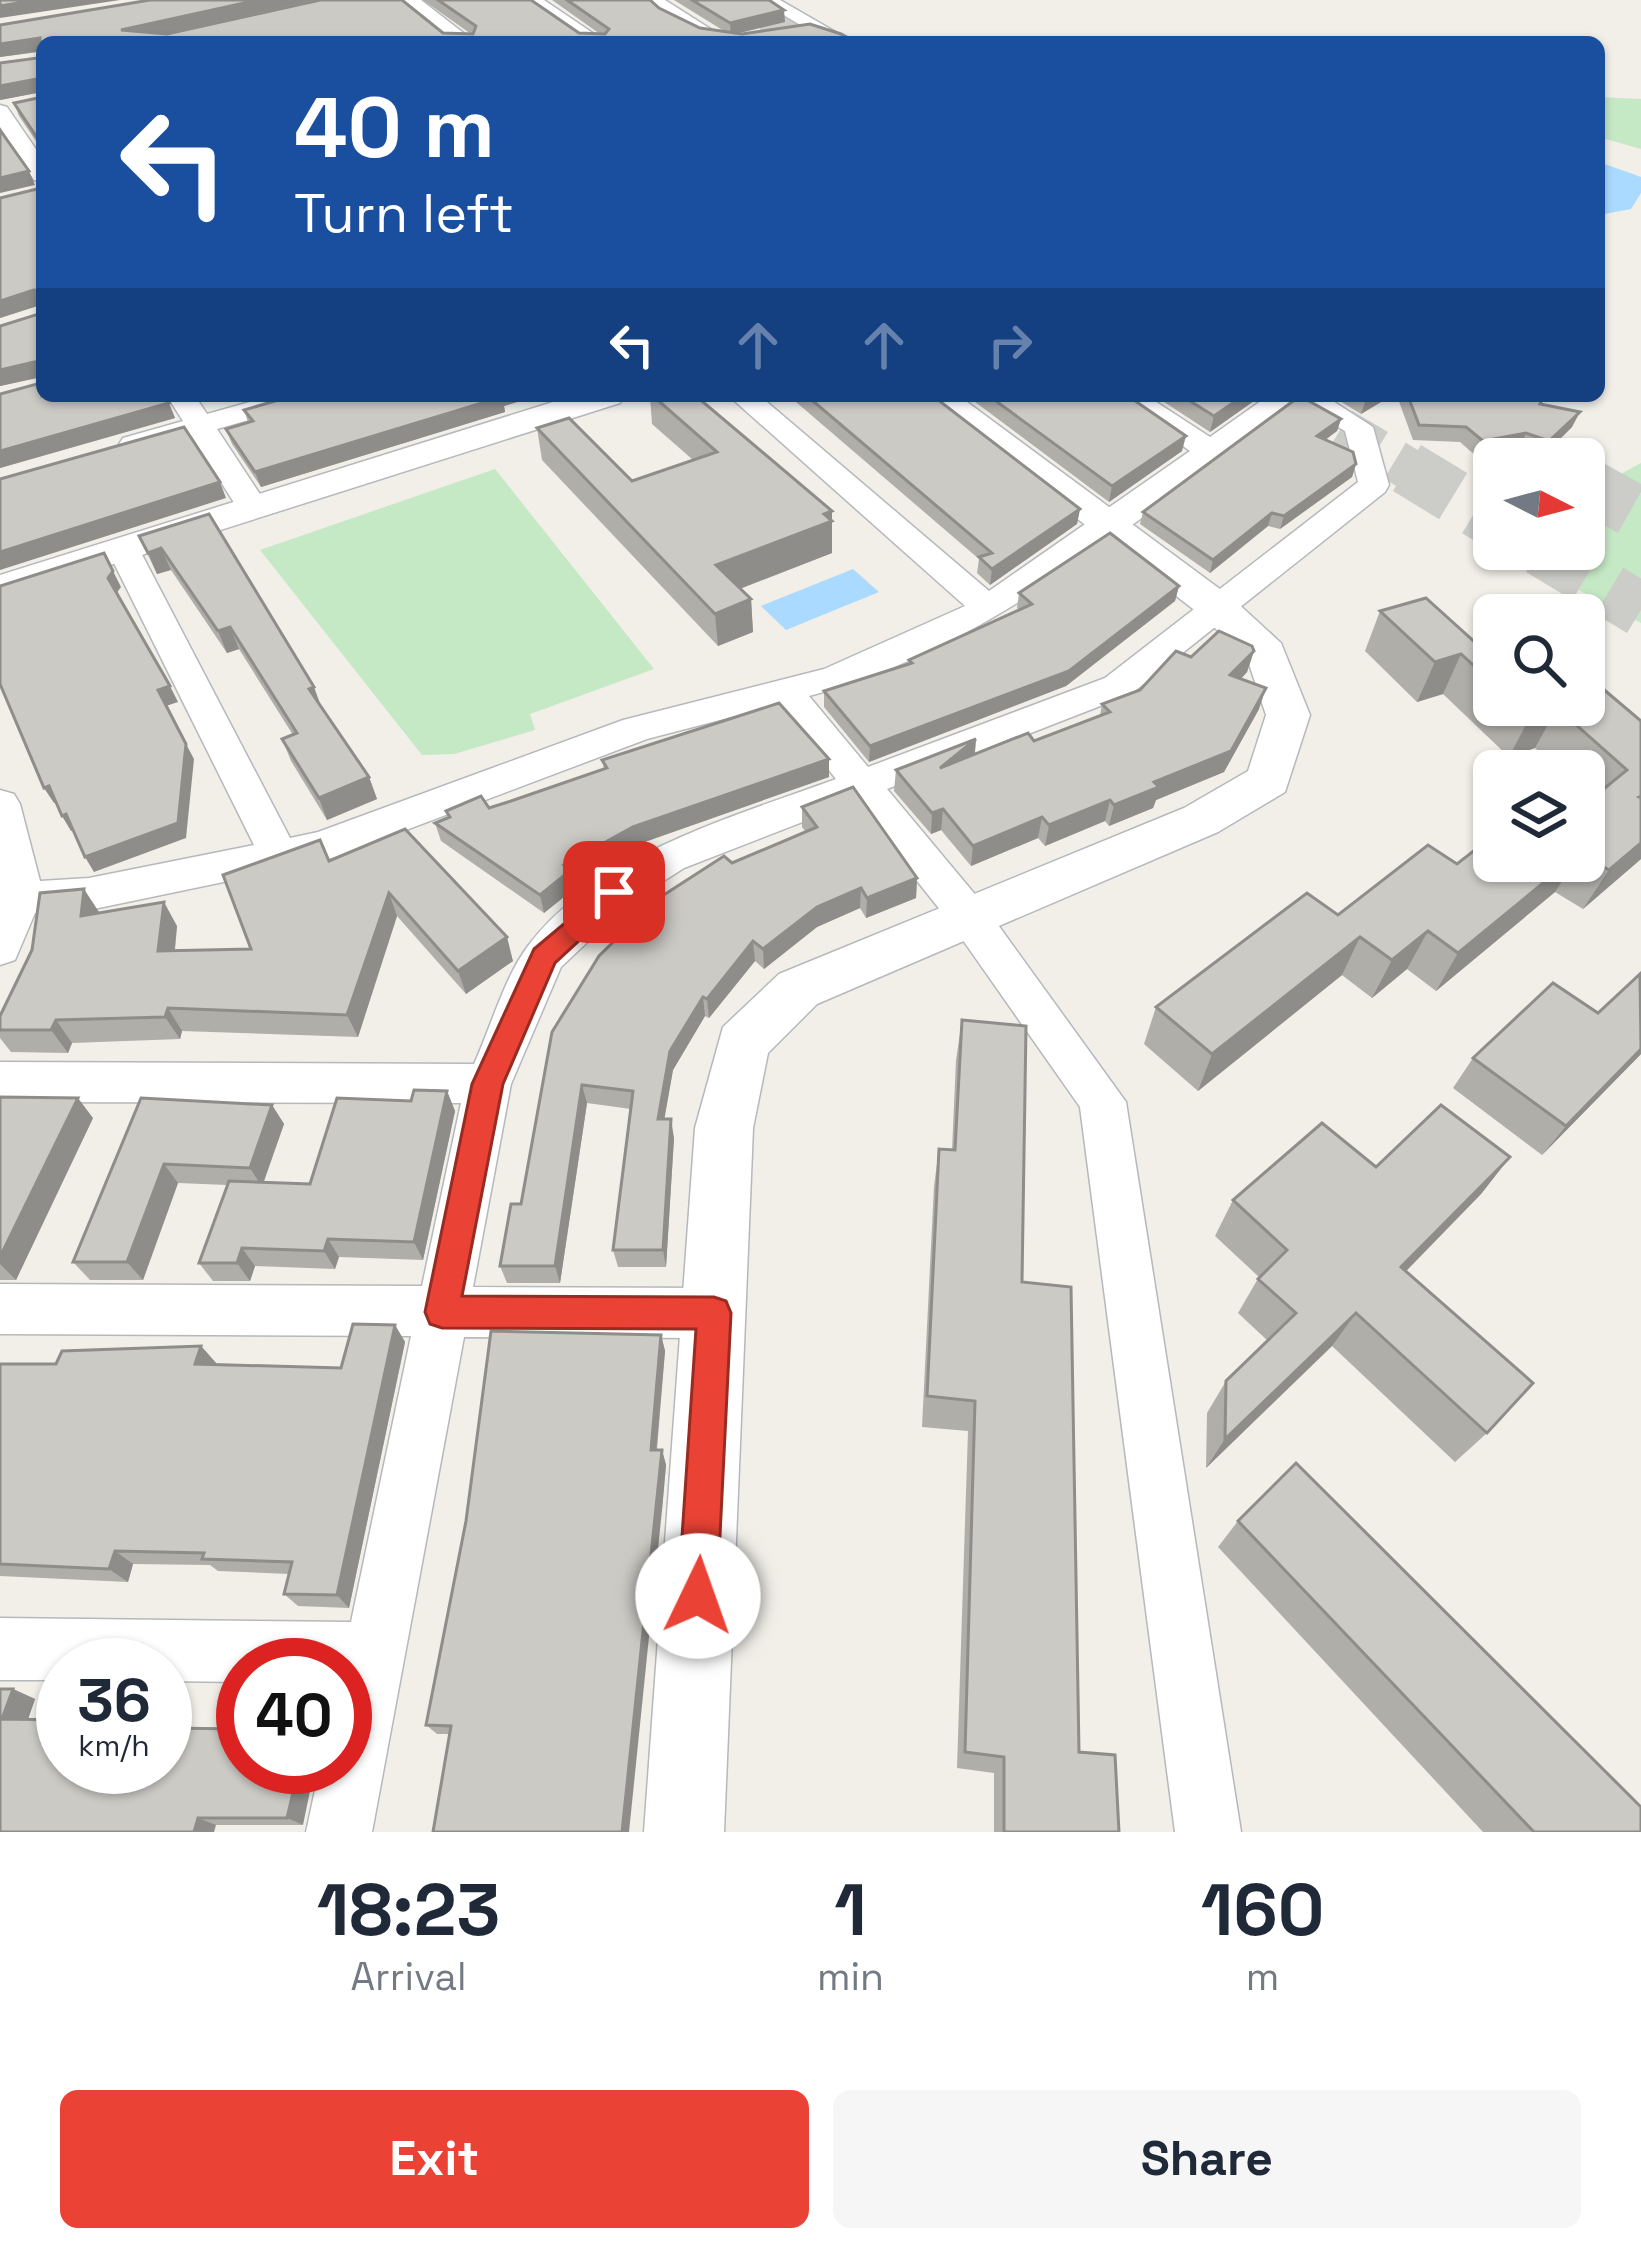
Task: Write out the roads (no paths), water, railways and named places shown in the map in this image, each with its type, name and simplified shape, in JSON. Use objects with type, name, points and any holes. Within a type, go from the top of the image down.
[{"type":"street","points":[[407,0],[455,36]]},
{"type":"street","points":[[532,0],[587,36]]},
{"type":"street","points":[[652,0],[711,36]]},
{"type":"street","points":[[766,0],[832,36]]},
{"type":"street","points":[[776,34],[813,26]]},
{"type":"street","points":[[7,108],[33,146]]},
{"type":"street","points":[[185,402],[253,508]]},
{"type":"street","points":[[112,451],[281,402]]},
{"type":"street","points":[[0,588],[589,402]]},
{"type":"street","points":[[749,402],[988,608]]},
{"type":"street","points":[[684,1832],[724,1128],[742,1043],[798,989],[1201,820],[1268,780],[1288,715],[1266,653],[1217,607],[945,402]]},
{"type":"street","points":[[1137,402],[1212,452]]},
{"type":"street","points":[[12,899],[89,894],[324,846],[636,729],[835,678],[988,608],[1279,402]]},
{"type":"street","points":[[339,1832],[488,1084],[544,957],[614,892],[670,857],[1118,686],[1374,485],[1358,427],[1315,402]]},
{"type":"street","points":[[123,549],[279,856]]},
{"type":"street","points":[[786,692],[856,784],[968,915],[1103,1102],[1208,1832]]},
{"type":"street","points":[[0,805],[19,860],[0,948]]},
{"type":"street","points":[[0,1082],[488,1084]]},
{"type":"street","points":[[0,1309],[714,1313]]},
{"type":"street","points":[[0,1649],[374,1653]]},
{"type":"water","points":[[1605,164],[1641,177],[1641,193],[1631,209],[1605,214]]},
{"type":"water","points":[[853,569],[879,592],[786,630],[761,606]]},
{"type":"tunnel","points":[[720,0],[784,36]]},
{"type":"tunnel","points":[[1297,402],[1407,468]]},
{"type":"tunnel","points":[[1440,402],[1504,438]]},
{"type":"tunnel","points":[[1407,468],[1412,471]]},
{"type":"tunnel","points":[[1407,468],[1473,508]]},
{"type":"tunnel","points":[[1605,495],[1641,515]]},
{"type":"tunnel","points":[[1575,570],[1641,610]]}]
